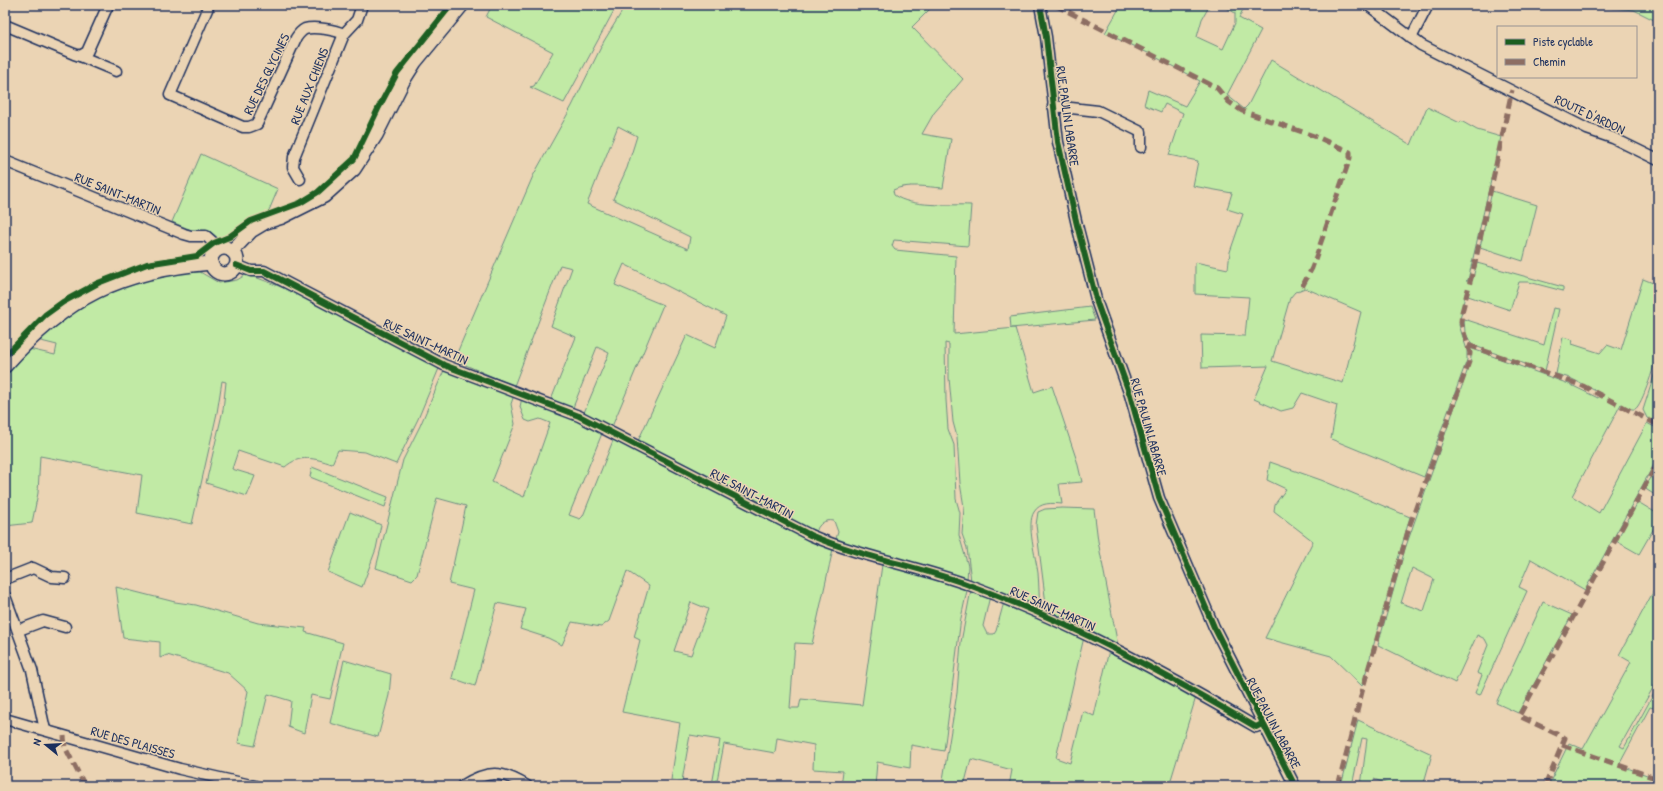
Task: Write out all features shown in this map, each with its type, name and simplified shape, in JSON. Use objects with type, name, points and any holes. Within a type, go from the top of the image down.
[{"type":"main road","points":[[232,251],[251,232],[266,222],[282,217],[324,196],[354,169],[376,135],[403,81],[415,62],[462,5]]},
{"type":"main road","points":[[224,248],[232,251],[236,257],[236,265],[231,272],[223,274],[215,270],[211,263],[212,256],[217,250],[224,248]]},
{"type":"main road","points":[[5,366],[44,325],[83,298],[124,279],[157,270],[211,263]]},
{"type":"street","points":[[80,56],[87,52],[108,5]]},
{"type":"street","name":"RUE DES GLYCINES","points":[[209,5],[170,95],[243,127],[249,127],[257,124],[296,38],[301,32],[306,29],[320,29],[334,30],[344,34]]},
{"type":"street","name":"RUE AUX CHIENS","points":[[300,179],[293,167],[294,157],[344,34],[357,20],[362,5]]},
{"type":"street","name":"RUE PAULIN LABARRE","points":[[1040,5],[1046,37],[1058,142],[1069,191],[1096,299],[1130,395],[1159,498],[1214,627],[1262,724],[1295,786]]},
{"type":"street","name":"ROUTE D'ARDON","points":[[1368,5],[1411,38],[1587,128],[1613,138],[1658,160]]},
{"type":"street","points":[[1411,38],[1428,5]]},
{"type":"street","points":[[5,25],[116,70]]},
{"type":"street","points":[[1053,106],[1098,111],[1141,132],[1141,147]]},
{"type":"street","name":"RUE SAINT-MARTIN","points":[[5,161],[184,234],[191,236],[206,236],[214,243],[217,250]]},
{"type":"street","name":"RUE SAINT-MARTIN","points":[[236,265],[251,271],[264,271],[444,365],[579,416],[828,543],[952,578],[1039,612],[1143,664],[1256,727],[1262,724]]},
{"type":"street","points":[[5,578],[33,568],[52,577],[65,578]]},
{"type":"street","points":[[5,596],[19,630],[32,670],[45,730]]},
{"type":"street","points":[[19,630],[43,621],[65,627]]},
{"type":"street","name":"RUE DES PLAISSES","points":[[5,719],[180,769],[255,786]]},
{"type":"street","points":[[462,786],[490,773],[512,777],[527,786]]},
{"type":"green space","points":[[492,5],[617,5],[564,103],[530,87],[534,86],[553,52],[486,17]]},
{"type":"green space","points":[[626,5],[925,5],[931,8],[912,27],[963,79],[934,113],[922,134],[951,139],[943,188],[911,186],[893,190],[894,195],[920,204],[971,205],[968,246],[894,240],[892,246],[895,250],[956,256],[954,334],[1015,328],[1034,392],[1052,386],[1077,461],[1082,482],[1059,484],[1062,504],[1050,503],[1040,506],[1034,512],[1032,517],[1031,533],[1038,573],[1040,610],[971,581],[967,548],[962,534],[964,507],[960,483],[957,437],[953,422],[949,378],[949,344],[945,343],[948,429],[954,445],[956,499],[960,513],[959,535],[968,566],[967,580],[835,542],[838,532],[834,521],[822,523],[815,533],[755,499],[727,489],[638,441],[687,335],[715,348],[726,316],[624,264],[615,285],[663,305],[611,429],[583,415],[609,353],[597,347],[572,410],[551,400],[576,337],[551,326],[572,268],[560,265],[514,386],[454,360],[533,176],[572,106],[604,41]],"holes":[[[618,126],[637,136],[627,168],[613,199],[690,237],[688,249],[587,204]]]},
{"type":"green space","points":[[1121,5],[1210,5],[1202,19],[1197,37],[1223,49],[1235,23],[1235,13],[1222,5],[1245,5],[1239,18],[1261,30],[1227,95],[1244,109],[1248,105],[1271,60],[1411,145],[1427,107],[1460,123],[1461,121],[1477,130],[1501,137],[1468,280],[1466,281],[1472,281],[1477,263],[1563,287],[1563,291],[1529,282],[1519,282],[1510,310],[1465,295],[1459,325],[1467,350],[1467,360],[1424,477],[1331,439],[1337,405],[1302,393],[1293,408],[1281,411],[1254,399],[1268,366],[1202,368],[1201,335],[1245,336],[1249,297],[1195,294],[1195,262],[1228,269],[1230,252],[1243,214],[1227,209],[1232,193],[1193,186],[1198,161],[1169,155],[1183,113],[1165,104],[1161,112],[1144,105],[1148,90],[1185,106],[1200,81],[1148,53],[1105,33]],"holes":[[[1305,288],[1361,312],[1343,383],[1272,361],[1290,298],[1295,292]]]},
{"type":"green space","points":[[1606,5],[1658,5],[1658,22],[1634,10],[1612,8]]},
{"type":"green space","points":[[201,154],[278,189],[265,220],[227,246],[215,246],[201,234],[172,222]]},
{"type":"green space","points":[[1492,191],[1537,205],[1523,261],[1480,247]]},
{"type":"green space","points":[[183,272],[200,272],[219,283],[237,280],[247,274],[305,296],[440,366],[418,419],[396,464],[365,452],[338,450],[332,464],[307,458],[296,460],[285,467],[238,451],[232,469],[255,476],[247,496],[206,483],[223,410],[226,382],[222,381],[217,413],[192,524],[137,513],[142,475],[40,456],[38,493],[32,523],[5,526],[5,374],[29,349],[55,355],[57,345],[37,340],[68,315],[124,288],[144,281]]},
{"type":"green space","points":[[1643,279],[1658,285],[1659,341],[1652,372],[1645,391],[1635,409],[1621,404],[1572,496],[1599,513],[1647,423],[1658,429],[1658,457],[1585,590],[1531,559],[1519,587],[1527,591],[1480,695],[1475,693],[1482,675],[1477,673],[1488,645],[1485,639],[1477,635],[1455,683],[1378,645],[1405,549],[1469,366],[1471,358],[1470,348],[1569,384],[1598,398],[1600,393],[1570,378],[1556,374],[1563,337],[1573,340],[1572,344],[1600,353],[1607,345],[1621,350]],"holes":[[[1412,568],[1434,579],[1424,611],[1401,603]]]},
{"type":"green space","points":[[1090,307],[1095,320],[1011,328],[1010,317]]},
{"type":"green space","points":[[1553,308],[1559,309],[1545,371],[1472,345],[1465,332],[1464,319],[1544,345]]},
{"type":"green space","points":[[1658,363],[1658,424],[1647,418],[1643,410]]},
{"type":"green space","points":[[445,368],[514,395],[511,404],[515,424],[492,482],[524,497],[550,423],[540,419],[530,422],[525,420],[520,407],[522,397],[603,431],[569,515],[580,519],[583,516],[614,438],[676,472],[806,538],[833,549],[812,644],[795,643],[790,708],[799,708],[801,699],[862,705],[882,565],[968,586],[961,618],[944,751],[911,745],[910,768],[877,762],[875,786],[841,786],[843,771],[813,769],[814,745],[777,738],[775,753],[724,744],[716,786],[712,785],[720,740],[690,735],[682,781],[671,780],[680,723],[622,712],[640,640],[634,637],[649,586],[627,571],[609,621],[601,627],[572,622],[562,645],[548,638],[520,629],[526,609],[497,603],[475,686],[452,678],[474,590],[449,584],[466,506],[437,498],[417,575],[412,580],[376,568],[403,460],[420,426]],"holes":[[[691,602],[708,609],[691,655],[674,651]]]},
{"type":"green space","points":[[1270,462],[1321,480],[1410,517],[1362,686],[1331,656],[1265,638],[1313,541],[1274,511],[1275,504],[1286,489],[1267,480]]},
{"type":"green space","points":[[1658,464],[1658,497],[1644,488]]},
{"type":"green space","points":[[312,467],[388,497],[385,507],[310,477]]},
{"type":"green space","points":[[1638,502],[1658,514],[1658,521],[1639,554],[1616,541]]},
{"type":"green space","points":[[1045,509],[1094,509],[1098,541],[1118,646],[1047,612],[1036,525],[1038,512]]},
{"type":"green space","points":[[350,512],[381,525],[376,549],[362,587],[328,572]]},
{"type":"green space","points":[[1658,583],[1658,679],[1620,746],[1624,748],[1658,686],[1658,698],[1653,708],[1650,707],[1619,765],[1658,779],[1658,786],[1548,786],[1569,743],[1583,749],[1631,662],[1619,655]]},
{"type":"green space","points":[[116,587],[175,602],[196,605],[258,623],[306,628],[305,632],[343,643],[330,699],[311,695],[304,733],[288,727],[291,701],[268,694],[255,746],[238,743],[248,691],[228,673],[167,655],[160,658],[160,642],[123,638]]},
{"type":"green space","points":[[971,590],[990,596],[983,626],[987,634],[994,634],[996,631],[1004,602],[1084,637],[1056,758],[1070,763],[1083,711],[1094,716],[1109,650],[1196,697],[1169,786],[1037,786],[1031,784],[1031,786],[1009,786],[1012,770],[971,759],[964,786],[942,786],[957,693],[961,642]]},
{"type":"green space","points":[[1543,602],[1572,615],[1518,713],[1496,703]]},
{"type":"green space","points":[[344,660],[391,674],[389,695],[378,737],[330,723]]},
{"type":"green space","points":[[1358,720],[1432,754],[1423,786],[1387,786],[1387,784],[1374,779],[1373,786],[1361,786],[1367,739],[1362,738],[1352,786],[1341,786]]},
{"type":"marked path","points":[[1055,5],[1217,88],[1229,102],[1242,111],[1317,137],[1350,152],[1350,158],[1312,268],[1302,287]]},
{"type":"marked path","points":[[1338,786],[1364,684],[1410,524],[1469,362],[1470,353],[1461,322],[1462,312],[1475,263],[1512,90]]},
{"type":"marked path","points":[[1468,345],[1583,386],[1658,425]]},
{"type":"marked path","points":[[1545,786],[1565,738],[1519,716],[1658,462]]},
{"type":"marked path","points":[[64,736],[65,747],[85,786]]},
{"type":"marked path","points":[[1562,745],[1658,779]]},
{"type":"cycle path","points":[[5,356],[45,315],[63,302],[98,283],[147,264],[197,256],[214,243],[229,237],[251,221],[300,203],[318,192],[354,159],[397,73],[451,5]]},
{"type":"cycle path","points":[[1040,5],[1046,37],[1058,142],[1077,225],[1097,303],[1130,395],[1159,498],[1214,627],[1295,786]]},
{"type":"cycle path","points":[[236,265],[251,271],[264,271],[444,365],[579,416],[810,535],[829,543],[949,578],[1044,615],[1187,687],[1256,727],[1262,724]]}]
